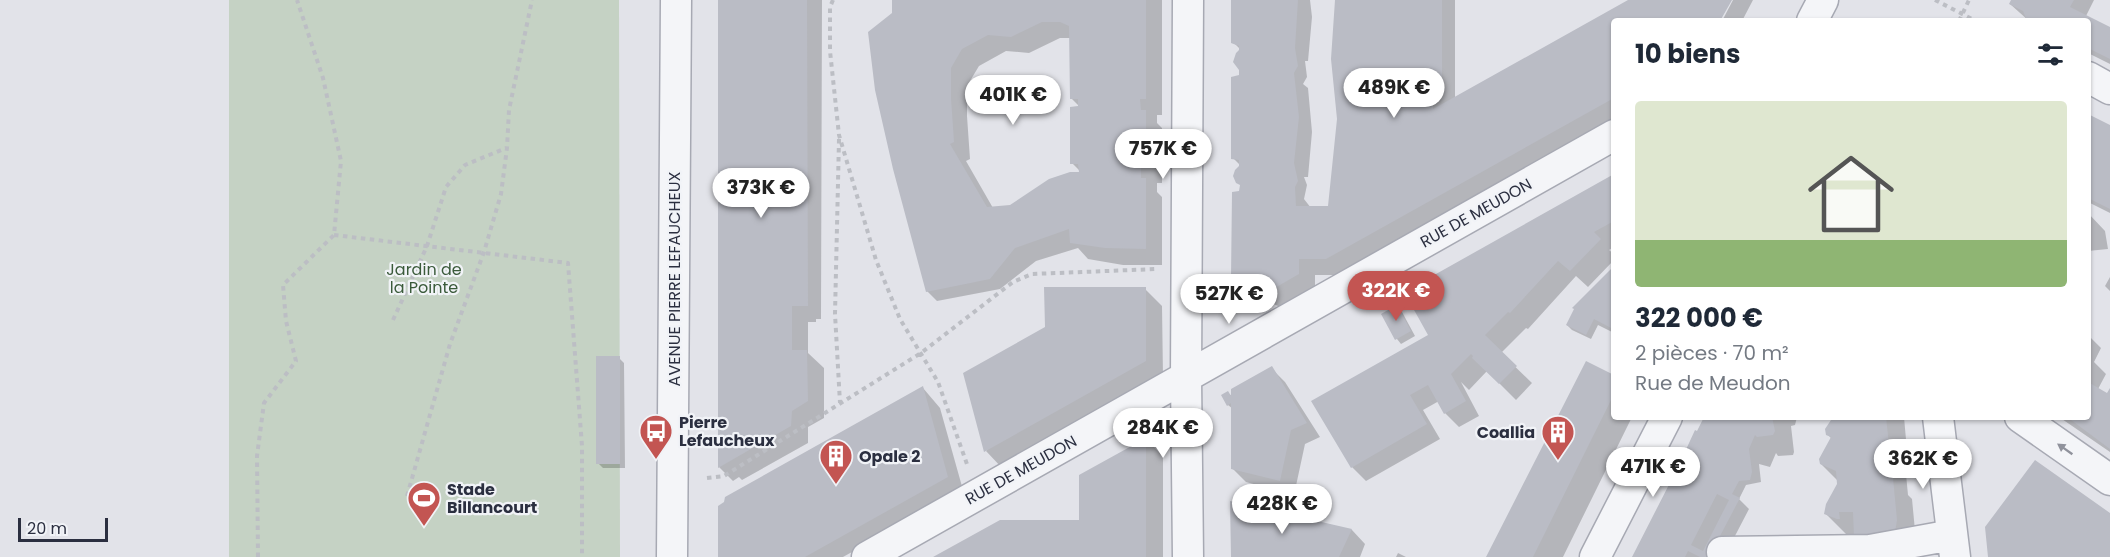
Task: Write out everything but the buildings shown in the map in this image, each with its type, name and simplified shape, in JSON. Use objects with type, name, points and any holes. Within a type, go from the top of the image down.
[{"type":"street","name":"AVENUE PIERRE LEFAUCHEUX","points":[[672,557],[676,0]]},
{"type":"street","points":[[1188,0],[1186,377],[1188,557]]},
{"type":"street","points":[[1813,18],[1822,0]]},
{"type":"street","points":[[2091,79],[2110,89]]},
{"type":"street","name":"RUE DE MEUDON","points":[[867,557],[1611,137]]},
{"type":"street","points":[[1595,557],[1665,420]]},
{"type":"street","points":[[1722,552],[1870,550],[1953,546],[1938,420]]},
{"type":"street","points":[[2024,420],[2110,480]]},
{"type":"path","points":[[258,557],[257,456],[264,403],[296,361],[286,321],[283,285],[334,235],[341,161],[323,78],[297,0]]},
{"type":"path","points":[[407,496],[450,344],[484,252],[501,195],[509,110],[532,0]]},
{"type":"path","points":[[833,0],[830,7],[830,51],[839,135],[835,314],[840,403]]},
{"type":"path","points":[[1935,0],[1970,18]]},
{"type":"path","points":[[1960,18],[1969,0]]},
{"type":"path","points":[[839,135],[876,260],[900,318],[938,382],[966,462]]},
{"type":"path","points":[[393,320],[427,246],[446,187],[465,165],[507,148]]},
{"type":"path","points":[[334,235],[568,262],[582,446],[582,557]]},
{"type":"path","points":[[708,478],[724,476],[921,354],[1013,282],[1032,274],[1146,269]]},
{"type":"green space","name":"Jardin de la Pointe","points":[[229,0],[619,0],[620,557],[229,557]]},
{"type":"place","name":"Pierre Lefaucheux","points":[[656,460]]},
{"type":"place","name":"Coallia","points":[[1558,461]]},
{"type":"place","name":"Opale 2","points":[[836,485]]},
{"type":"place","name":"Stade Billancourt","points":[[424,527]]}]
